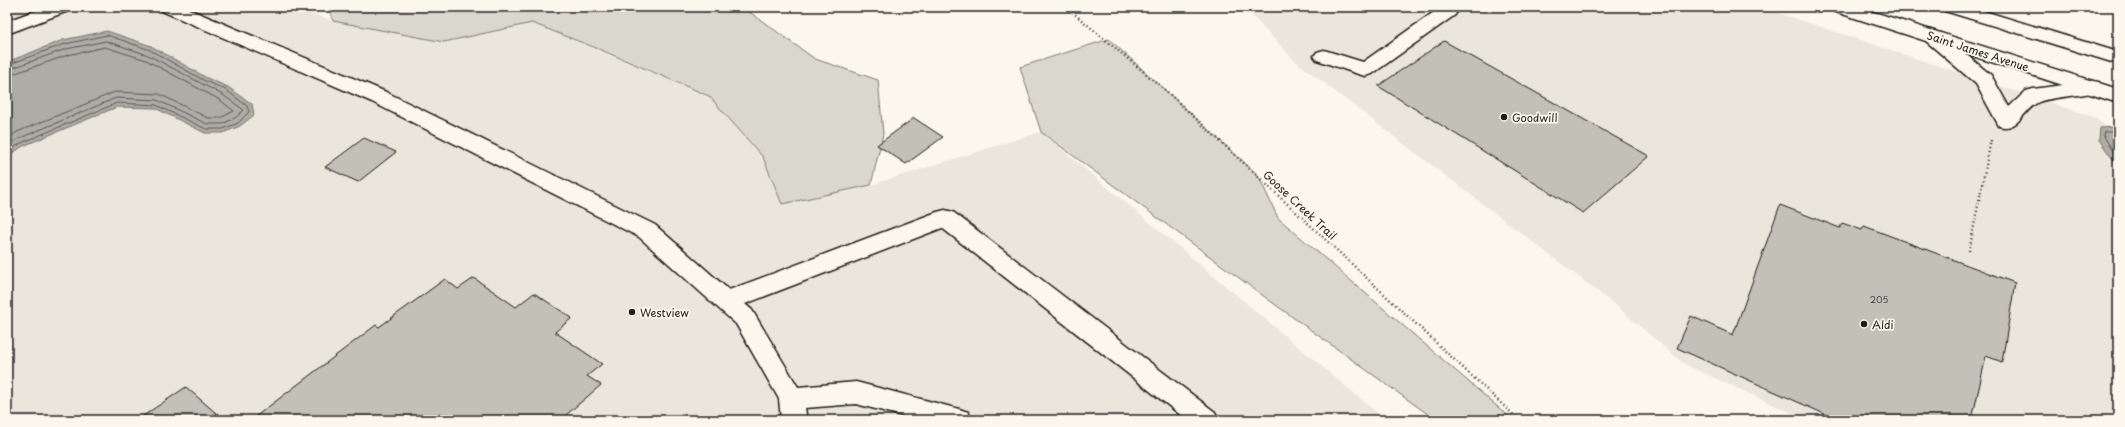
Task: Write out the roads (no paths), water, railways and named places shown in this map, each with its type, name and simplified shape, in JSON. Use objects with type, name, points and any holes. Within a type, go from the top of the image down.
[{"type":"main road","points":[[7,28],[62,7]]},
{"type":"main road","points":[[168,7],[379,97],[647,231],[744,317],[792,409],[856,393],[959,420]]},
{"type":"main road","name":"Saint James Avenue","points":[[1839,7],[2118,96]]},
{"type":"main road","points":[[1951,7],[2118,58]]},
{"type":"main road","points":[[1324,56],[1365,70],[1448,11]]},
{"type":"main road","points":[[1933,37],[1984,80],[2006,121],[2033,96],[2092,87]]},
{"type":"main road","points":[[726,301],[944,218],[1206,420]]},
{"type":"water","points":[[107,31],[151,46],[207,78],[228,87],[252,104],[254,115],[240,126],[223,133],[205,133],[155,108],[117,107],[23,146],[7,157],[7,62],[63,40]]},
{"type":"water","points":[[2113,127],[2118,129],[2118,166],[2099,140],[2100,128]]},
{"type":"place","name":"Goodwill","points":[[1504,117]]},
{"type":"place","name":"Westview","points":[[632,312]]},
{"type":"place","name":"Aldi","points":[[1864,324]]}]
